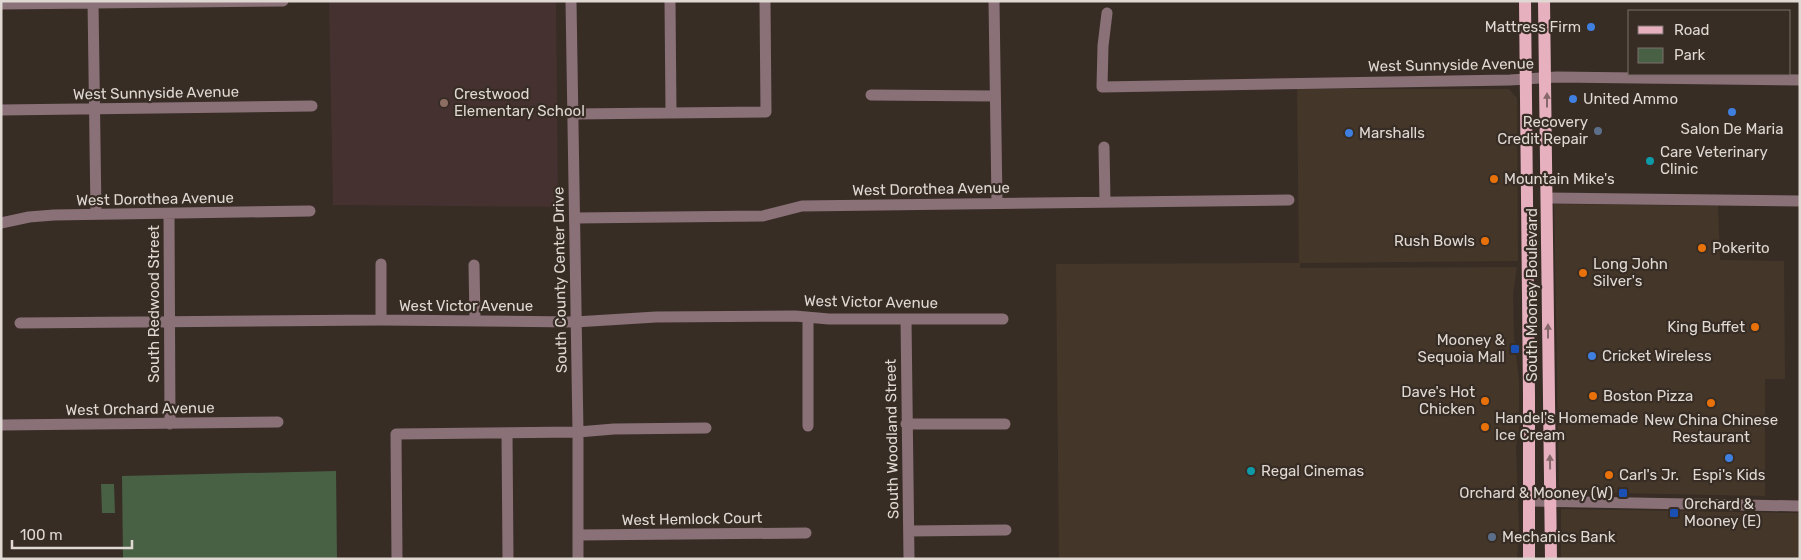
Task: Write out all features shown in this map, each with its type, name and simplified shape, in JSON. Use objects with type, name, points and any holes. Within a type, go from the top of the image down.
[{"type":"main road","name":"South Mooney Boulevard","points":[[1525,1],[1529,559]]},
{"type":"main road","name":"South Mooney Boulevard","points":[[1544,1],[1548,198],[1551,559]]},
{"type":"street","points":[[1,4],[284,1]]},
{"type":"street","name":"South County Center Drive","points":[[571,1],[578,432],[578,559]]},
{"type":"street","points":[[670,1],[672,113]]},
{"type":"street","points":[[573,114],[766,112],[765,1]]},
{"type":"street","points":[[994,1],[997,203]]},
{"type":"street","points":[[93,2],[96,214]]},
{"type":"street","name":"West Sunnyside Avenue","points":[[1107,13],[1103,46],[1102,87],[1546,78],[1800,80]]},
{"type":"street","points":[[871,95],[995,96]]},
{"type":"street","name":"West Sunnyside Avenue","points":[[1,110],[312,106]]},
{"type":"street","points":[[1104,148],[1105,202]]},
{"type":"street","points":[[1548,198],[1800,201]]},
{"type":"street","name":"West Dorothea Avenue","points":[[574,218],[763,216],[802,206],[1289,200]]},
{"type":"street","name":"West Dorothea Avenue","points":[[1,224],[37,216],[310,211]]},
{"type":"street","name":"South Redwood Street","points":[[169,214],[170,424]]},
{"type":"street","points":[[381,264],[381,320]]},
{"type":"street","points":[[474,265],[475,320]]},
{"type":"street","name":"West Victor Avenue","points":[[20,323],[381,320],[575,322],[656,317],[796,316],[808,318],[1003,319]]},
{"type":"street","points":[[808,318],[808,426]]},
{"type":"street","name":"South Woodland Street","points":[[906,319],[909,559]]},
{"type":"street","name":"West Orchard Avenue","points":[[1,425],[278,422]]},
{"type":"street","points":[[906,424],[1005,424]]},
{"type":"street","points":[[397,559],[396,434],[578,432],[614,429],[706,428]]},
{"type":"street","points":[[507,433],[508,559]]},
{"type":"street","points":[[1529,501],[1800,506]]},
{"type":"street","points":[[909,531],[1006,530]]},
{"type":"street","name":"West Hemlock Court","points":[[578,535],[806,533]]},
{"type":"shaded area","name":"Crestwood Elementary School","points":[[329,1],[556,1],[558,207],[333,205]]},
{"type":"shaded area","points":[[1297,89],[1509,89],[1517,98],[1518,261],[1300,263],[1300,268],[1517,267],[1513,295],[1514,337],[1519,382],[1519,430],[1516,446],[1519,530],[1517,559],[1059,559],[1056,264],[1299,263]]},
{"type":"shaded area","points":[[1554,204],[1718,206],[1720,260],[1784,261],[1785,379],[1765,379],[1765,496],[1566,492],[1559,486]]},
{"type":"shaded area","points":[[1561,509],[1800,513],[1800,559],[1561,559]]},
{"type":"green space","points":[[336,471],[337,559],[123,559],[122,476]]},
{"type":"green space","points":[[101,484],[114,484],[115,513],[102,513]]},
{"type":"place","name":"Mattress Firm","points":[[1591,27]]},
{"type":"place","name":"United Ammo","points":[[1573,99]]},
{"type":"place","name":"Crestwood Elementary School","points":[[444,103]]},
{"type":"place","name":"Salon De Maria","points":[[1732,112]]},
{"type":"place","name":"Recovery Credit Repair","points":[[1598,131]]},
{"type":"place","name":"Marshalls","points":[[1349,133]]},
{"type":"place","name":"Care Veterinary Clinic","points":[[1650,161]]},
{"type":"place","name":"Mountain Mike's","points":[[1494,179]]},
{"type":"place","name":"Rush Bowls","points":[[1485,241]]},
{"type":"place","name":"Pokerito","points":[[1702,248]]},
{"type":"place","name":"Long John Silver's","points":[[1583,273]]},
{"type":"place","name":"King Buffet","points":[[1755,327]]},
{"type":"place","name":"Mooney & Sequoia Mall","points":[[1515,349]]},
{"type":"place","name":"Cricket Wireless","points":[[1592,356]]},
{"type":"place","name":"Boston Pizza","points":[[1593,396]]},
{"type":"place","name":"Dave's Hot Chicken","points":[[1485,401]]},
{"type":"place","name":"New China Chinese Restaurant","points":[[1711,403]]},
{"type":"place","name":"Handel's Homemade Ice Cream","points":[[1485,427]]},
{"type":"place","name":"Espi's Kids","points":[[1729,458]]},
{"type":"place","name":"Regal Cinemas","points":[[1251,471]]},
{"type":"place","name":"Carl's Jr.","points":[[1609,475]]},
{"type":"place","name":"Orchard & Mooney (W)","points":[[1623,493]]},
{"type":"place","name":"Orchard & Mooney (E)","points":[[1674,513]]},
{"type":"place","name":"Mechanics Bank","points":[[1492,537]]}]
